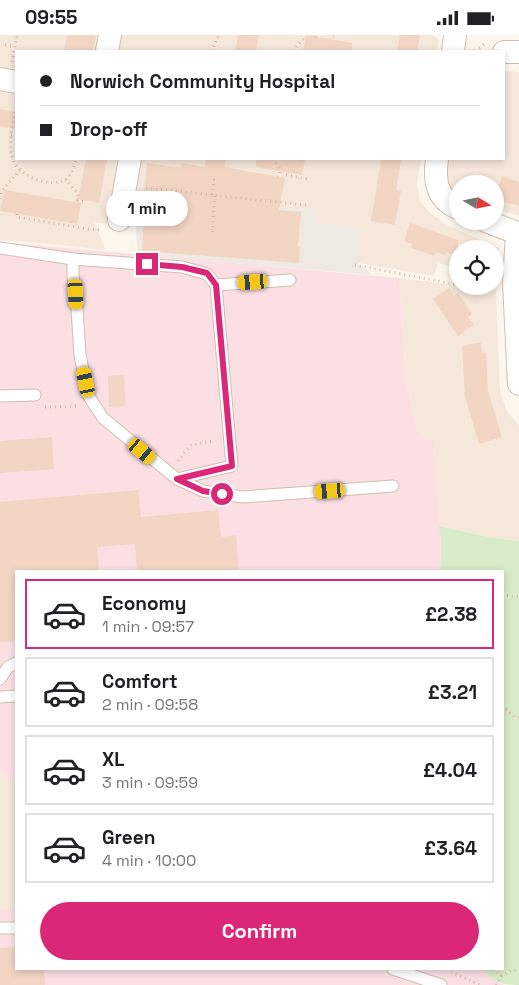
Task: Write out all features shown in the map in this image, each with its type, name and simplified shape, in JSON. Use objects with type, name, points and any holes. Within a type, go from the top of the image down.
[{"type":"street","points":[[107,50],[110,35]]},
{"type":"street","points":[[453,50],[455,35]]},
{"type":"street","points":[[505,53],[519,52]]},
{"type":"street","points":[[119,220],[130,160]]},
{"type":"street","points":[[437,160],[435,171],[439,194],[449,201]]},
{"type":"street","points":[[504,228],[518,233],[514,259],[514,283],[519,384]]},
{"type":"lane","points":[[0,247],[73,259],[182,267],[207,273],[216,285],[232,466],[173,476]]},
{"type":"lane","points":[[73,259],[80,355],[88,395],[103,418],[173,476],[203,491],[242,497],[393,485]]},
{"type":"lane","points":[[216,285],[290,280]]},
{"type":"lane","points":[[0,396],[35,395]]},
{"type":"lane","points":[[0,679],[8,667],[15,664]]},
{"type":"lane","points":[[0,697],[15,696]]},
{"type":"lane","points":[[0,928],[15,928]]},
{"type":"lane","points":[[396,970],[440,985]]},
{"type":"path","points":[[9,80],[17,35]]},
{"type":"path","points":[[211,50],[219,35]]},
{"type":"path","points":[[294,50],[304,35]]},
{"type":"path","points":[[5,45],[15,47]]},
{"type":"path","points":[[15,113],[10,150],[13,162],[20,170],[31,178],[55,183],[66,179],[76,160]]},
{"type":"path","points":[[11,135],[15,134]]},
{"type":"path","points":[[274,160],[280,167],[279,175],[286,173],[308,179]]},
{"type":"path","points":[[1,200],[2,191],[20,170]]},
{"type":"path","points":[[66,179],[78,194],[77,201],[85,202],[85,200]]},
{"type":"path","points":[[212,232],[214,180]]},
{"type":"path","points":[[125,187],[306,205]]},
{"type":"path","points":[[17,215],[17,217],[88,229],[108,230],[115,226],[119,220]]},
{"type":"path","points":[[355,265],[449,283]]},
{"type":"path","points":[[38,407],[95,405]]},
{"type":"path","points":[[173,476],[191,445],[216,442],[215,426],[228,425]]},
{"type":"path","points":[[504,595],[519,597]]},
{"type":"path","points":[[504,707],[514,716],[519,717]]},
{"type":"path","points":[[494,970],[501,976]]},
{"type":"path","points":[[496,985],[501,976],[512,970],[519,971]]},
{"type":"path","points":[[450,972],[480,985]]},
{"type":"shaded area","points":[[0,35],[432,35],[439,39],[437,50],[15,50],[15,74],[0,71]]},
{"type":"shaded area","points":[[505,71],[519,72],[519,216],[504,211],[504,175],[449,175],[449,189],[441,160],[505,160]]},
{"type":"shaded area","points":[[0,92],[15,95],[15,160],[117,160],[111,204],[111,220],[106,224],[95,222],[105,250],[0,240]]},
{"type":"shaded area","points":[[138,160],[421,160],[417,184],[420,201],[430,213],[449,226],[449,230],[458,230],[481,240],[449,240],[449,266],[438,263],[434,276],[358,263],[315,221],[317,211],[133,193]]},
{"type":"shaded area","points":[[133,193],[317,211],[315,221],[363,230],[358,263],[372,275],[138,255]]},
{"type":"shaded area","points":[[0,242],[399,278],[406,379],[418,432],[434,443],[441,542],[440,570],[15,570],[15,778],[0,773]]},
{"type":"shaded area","points":[[399,278],[449,284],[449,295],[496,295],[500,390],[507,412],[519,425],[519,541],[493,538],[439,526],[434,443],[418,432],[406,379]]},
{"type":"shaded area","points":[[0,773],[15,778],[15,904],[14,910],[0,910]]},
{"type":"shaded area","points":[[15,904],[15,970],[486,970],[488,977],[504,985],[0,985],[0,910],[14,910]]},
{"type":"green space","points":[[439,526],[493,538],[519,541],[519,985],[496,981],[488,977],[486,970],[504,970],[504,570],[440,570],[441,542]]},
{"type":"building","points":[[67,35],[96,35],[93,50],[64,50]]},
{"type":"building","points":[[238,35],[259,35],[256,50],[235,50]]},
{"type":"building","points":[[306,35],[352,43],[352,50],[303,50]]},
{"type":"building","points":[[400,35],[420,35],[417,50],[397,50]]},
{"type":"building","points":[[0,109],[15,112],[15,129],[0,126]]},
{"type":"building","points":[[86,160],[107,160],[99,203],[78,199]]},
{"type":"building","points":[[206,160],[226,160],[225,167],[285,178],[279,210],[301,212],[298,247],[300,247],[299,263],[142,251],[144,215],[142,214],[147,163],[180,168],[181,163],[205,167]]},
{"type":"building","points":[[256,160],[305,160],[302,175],[256,167]]},
{"type":"building","points":[[381,160],[401,160],[396,190],[401,191],[395,225],[371,221]]},
{"type":"building","points":[[504,177],[519,182],[519,206],[504,202]]},
{"type":"building","points":[[5,190],[81,203],[77,224],[0,211]]},
{"type":"building","points":[[410,223],[458,240],[449,240],[449,253],[446,252],[445,255],[436,252],[435,256],[411,248],[412,244],[404,241]]},
{"type":"building","points":[[449,288],[449,295],[459,295],[472,314],[468,317],[474,325],[458,336],[433,299]]},
{"type":"building","points":[[481,343],[482,353],[486,352],[488,391],[502,437],[479,444],[465,397],[462,345]]},
{"type":"building","points":[[124,375],[126,406],[109,407],[108,376]]},
{"type":"building","points":[[52,437],[54,469],[0,473],[0,441]]},
{"type":"building","points":[[138,490],[141,517],[218,510],[221,537],[236,535],[239,570],[137,570],[135,544],[97,547],[99,570],[15,570],[15,641],[0,642],[0,502]]},
{"type":"building","points":[[15,947],[15,970],[44,970],[45,985],[0,985],[0,948]]},
{"type":"route","points":[[147,264],[182,267],[207,273],[216,285],[232,466],[177,479],[203,491],[222,494]]}]
